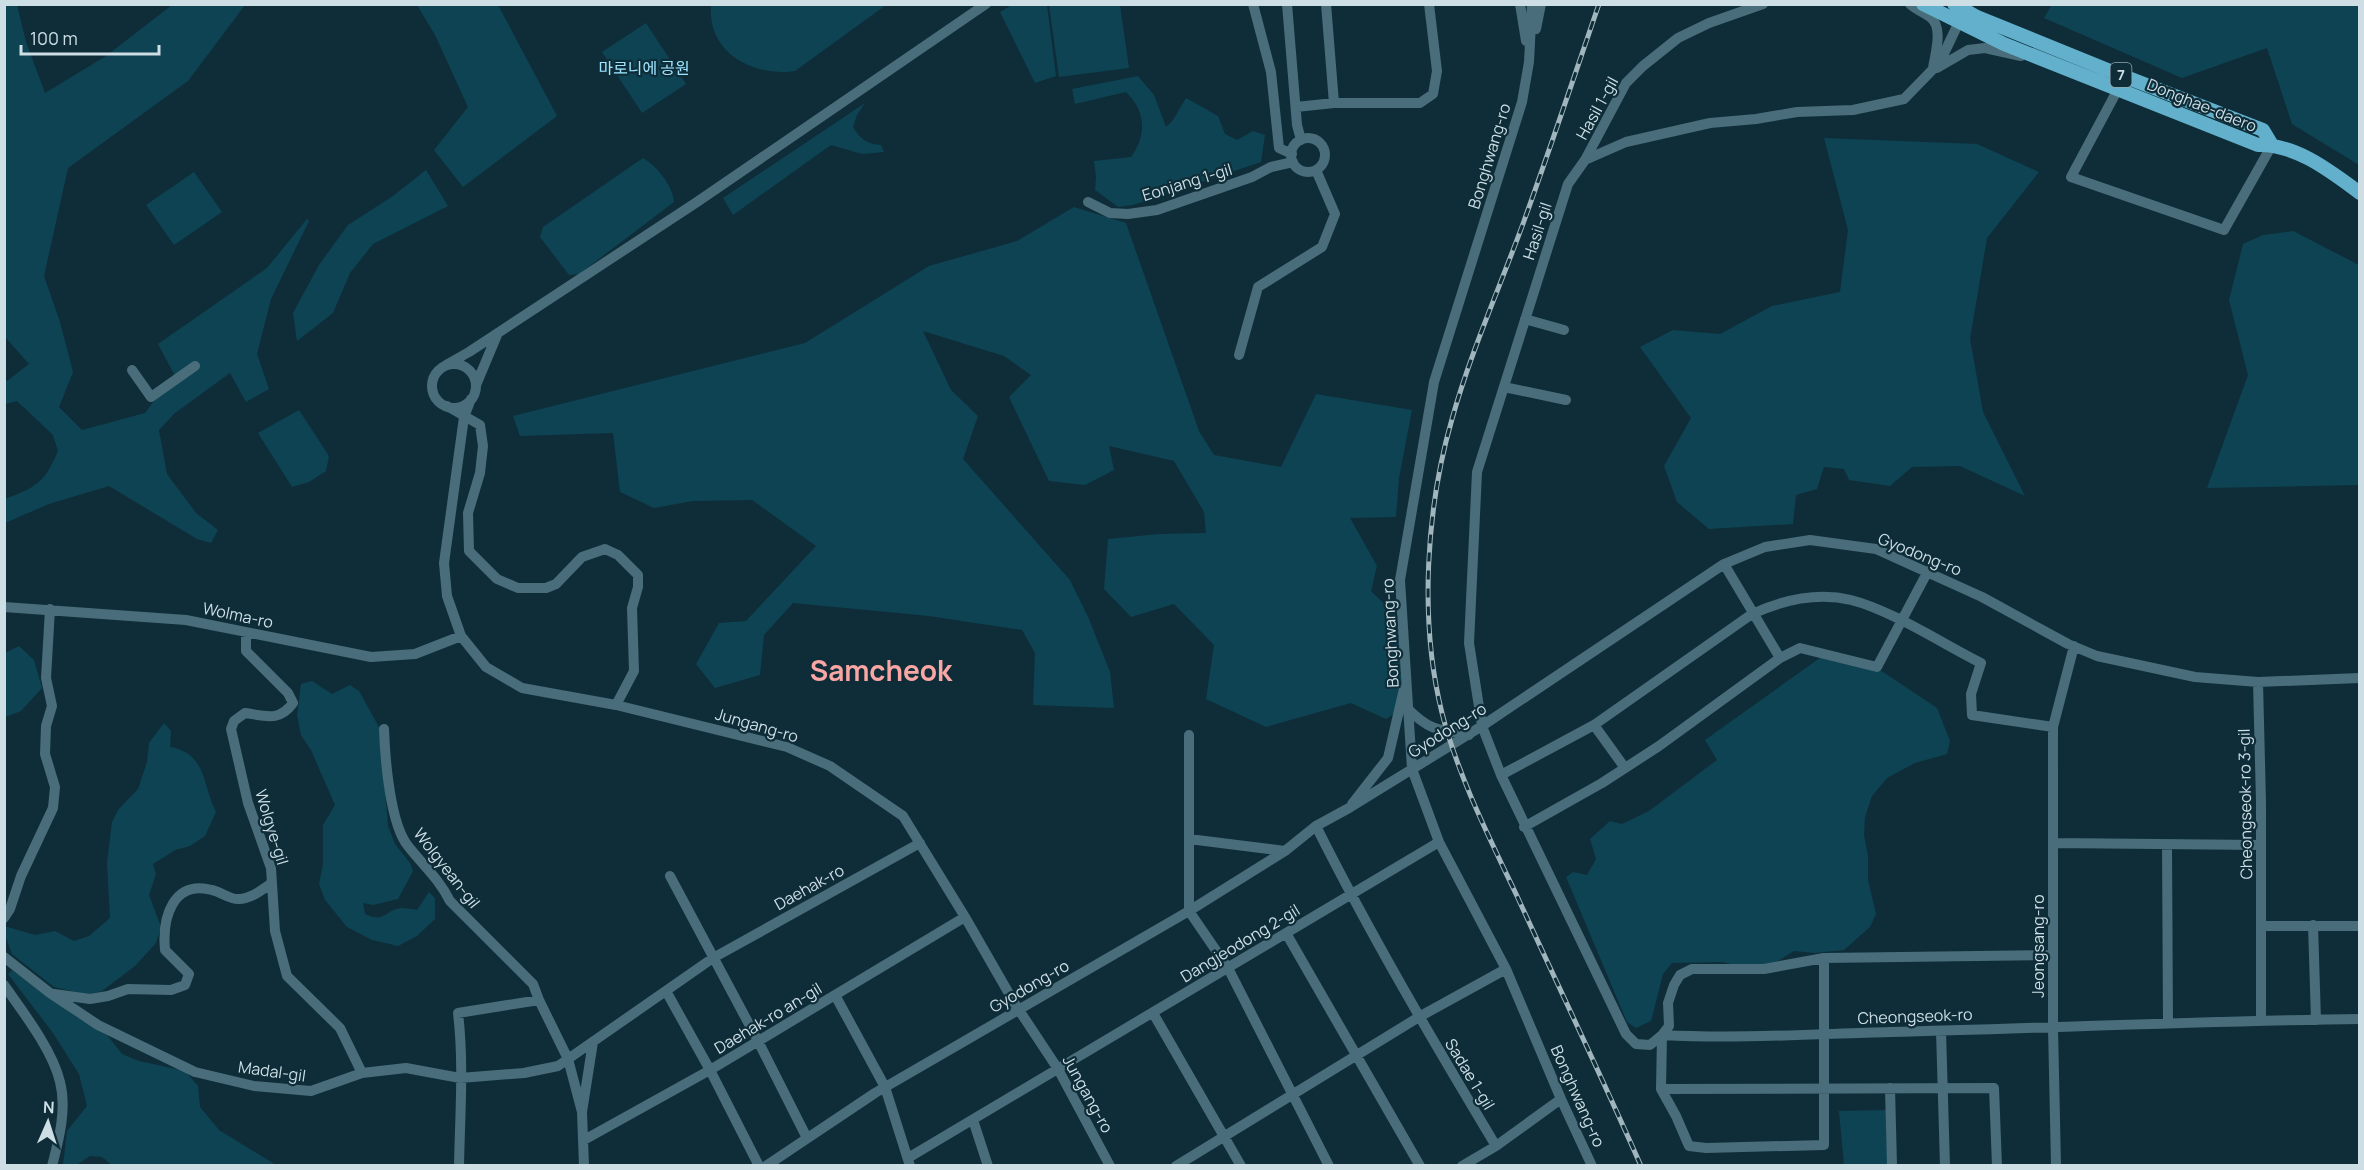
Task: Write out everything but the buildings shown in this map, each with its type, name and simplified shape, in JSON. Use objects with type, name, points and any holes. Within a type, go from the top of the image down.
[{"type":"main road","name":"Donghae-daero","points":[[1923,4],[1958,24],[2258,145],[2272,145],[2289,150],[2331,171],[2360,193]]},
{"type":"main road","name":"Donghae-daero","points":[[1959,7],[2105,69],[2263,130],[2272,145]]},
{"type":"main road","points":[[1958,24],[1959,7]]},
{"type":"street","points":[[616,705],[634,671],[632,608],[638,587],[638,575],[618,555],[605,549],[582,557],[556,584],[546,588],[518,588],[498,579],[486,570],[469,551],[468,513],[480,473],[483,446],[480,425],[435,397],[432,388],[436,373],[697,202],[986,4]]},
{"type":"street","points":[[1252,4],[1272,72],[1279,148],[1305,171],[1316,170],[1324,160],[1323,148],[1314,140],[1301,140],[1294,147],[1292,158]]},
{"type":"street","points":[[1287,4],[1297,125],[1301,140]]},
{"type":"street","points":[[1326,4],[1334,103]]},
{"type":"street","points":[[1296,107],[1334,103],[1420,103],[1433,94],[1437,71],[1429,4]]},
{"type":"street","points":[[1520,4],[1529,62]]},
{"type":"street","name":"Bonghwang-ro","points":[[1532,4],[1529,62],[1522,102],[1434,382],[1400,580],[1412,769],[1439,842],[1506,969],[1592,1166]]},
{"type":"street","points":[[1529,62],[1541,4]]},
{"type":"street","name":"Hasil 1-gil","points":[[1585,160],[1626,83],[1642,66],[1677,39],[1709,23],[1763,4]]},
{"type":"street","points":[[1910,4],[1933,18],[1937,30],[1937,46],[1932,71]]},
{"type":"street","points":[[1585,160],[1626,142],[1710,123],[1756,119],[1797,112],[1853,110],[1904,99],[1940,62],[1958,24]]},
{"type":"street","points":[[1932,71],[1968,50],[1986,48],[2019,55],[2048,67],[2071,70]]},
{"type":"street","points":[[2118,89],[2071,177],[2224,230],[2272,145]]},
{"type":"street","name":"Eonjang 1-gil","points":[[1088,202],[1110,213],[1128,214],[1157,210],[1252,177],[1292,158]]},
{"type":"street","name":"Hasil-gil","points":[[1482,726],[1469,643],[1477,472],[1568,184],[1585,160]]},
{"type":"street","points":[[1239,355],[1258,287],[1322,247],[1335,214],[1316,170]]},
{"type":"street","points":[[1525,319],[1564,330]]},
{"type":"street","points":[[447,406],[460,406],[471,399],[497,334]]},
{"type":"street","points":[[446,365],[454,364],[466,368],[474,377],[476,385]]},
{"type":"street","points":[[132,370],[151,397],[195,366]]},
{"type":"street","points":[[1504,387],[1566,400]]},
{"type":"street","name":"Jungang-ro","points":[[471,399],[464,417],[444,563],[447,596],[461,636],[486,667],[522,688],[616,705],[787,747],[830,766],[903,816],[1018,1009],[1058,1070],[1110,1166]]},
{"type":"street","name":"Gyodong-ro","points":[[766,1166],[885,1087],[1189,911],[1285,851],[1316,826],[1469,735],[1724,564],[1765,547],[1810,540],[1876,549],[1982,597],[2097,656],[2195,677],[2258,682],[2360,678]]},
{"type":"street","points":[[1724,564],[1780,658]]},
{"type":"street","points":[[1524,827],[1659,746],[1780,658],[1800,648],[1877,667],[1928,571]]},
{"type":"street","points":[[1501,775],[1594,725],[1752,614],[1774,604],[1800,598],[1850,600],[1871,607],[1981,663],[1971,694],[1972,715],[2053,727]]},
{"type":"street","name":"Wolma-ro","points":[[4,607],[186,620],[370,657],[415,654],[461,636]]},
{"type":"street","points":[[4,918],[10,909],[21,876],[53,808],[55,787],[45,754],[46,726],[52,706],[45,678],[50,609]]},
{"type":"street","name":"Wolgye-gil","points":[[246,633],[246,651],[288,693],[293,703],[286,713],[277,717],[245,713],[234,721],[231,729],[248,803],[271,868],[275,931],[287,976],[340,1028],[362,1073]]},
{"type":"street","name":"Jeongsang-ro","points":[[2056,1166],[2053,1027],[2053,727],[2074,646]]},
{"type":"street","points":[[1349,808],[1388,758],[1407,680]]},
{"type":"street","name":"Cheongseok-ro 3-gil","points":[[2258,682],[2261,1020]]},
{"type":"street","points":[[1408,709],[1422,723],[1435,729],[1469,735]]},
{"type":"street","points":[[1594,725],[1625,768]]},
{"type":"street","name":"Cheongseok-ro","points":[[1482,726],[1524,827],[1626,1034],[1636,1044],[1650,1046],[1662,1035],[1823,1034],[2360,1018]]},
{"type":"street","name":"Wolgyean-gil","points":[[384,729],[392,802],[406,845],[442,885],[450,901],[533,984],[568,1059]]},
{"type":"street","points":[[1189,735],[1189,911],[1228,968],[1329,1166]]},
{"type":"street","points":[[1316,826],[1350,895]]},
{"type":"street","points":[[1189,838],[1285,851]]},
{"type":"street","name":"Dangjeodong 2-gil","points":[[909,1162],[973,1120],[1439,842]]},
{"type":"street","name":"Daehak-ro","points":[[593,1042],[713,958],[920,843]]},
{"type":"street","points":[[2054,843],[2261,845]]},
{"type":"street","points":[[2167,845],[2168,1022]]},
{"type":"street","points":[[670,876],[807,1138]]},
{"type":"street","points":[[50,993],[90,999],[128,989],[171,990],[185,985],[189,974],[165,950],[165,925],[170,909],[177,899],[187,889],[199,888],[214,890],[238,900],[272,883]]},
{"type":"street","name":"Sadae 1-gil","points":[[1350,895],[1496,1146]]},
{"type":"street","name":"Daehak-ro an-gil","points":[[584,1140],[710,1070],[965,917]]},
{"type":"street","points":[[2261,926],[2360,926]]},
{"type":"street","points":[[2313,926],[2316,1020]]},
{"type":"street","points":[[1286,933],[1420,1166]]},
{"type":"street","points":[[1824,958],[1824,1145],[1706,1148],[1689,1146],[1661,1089],[1662,1035],[1669,1026],[1668,1003],[1680,975],[1692,969],[1743,971],[1824,958],[2053,955]]},
{"type":"street","name":"Madal-gil","points":[[4,957],[50,993],[98,1025],[195,1072],[254,1086],[311,1091],[362,1073],[406,1068],[460,1078],[524,1073],[558,1066],[593,1042]]},
{"type":"street","points":[[1176,1166],[1419,1017],[1506,969]]},
{"type":"street","points":[[4,985],[33,1026],[60,1081],[63,1109],[52,1166]]},
{"type":"street","points":[[666,991],[759,1166]]},
{"type":"street","points":[[835,995],[885,1087],[909,1162]]},
{"type":"street","points":[[459,1166],[462,1052],[458,1012],[539,1000]]},
{"type":"street","points":[[1153,1012],[1241,1166]]},
{"type":"street","points":[[1941,1031],[1945,1166]]},
{"type":"street","points":[[582,1112],[593,1042]]},
{"type":"street","points":[[568,1059],[582,1112],[584,1166]]},
{"type":"street","points":[[1890,1088],[1892,1166]]},
{"type":"street","points":[[1661,1089],[1994,1088],[1997,1166]]},
{"type":"street","points":[[1462,1166],[1496,1146],[1561,1099]]},
{"type":"street","points":[[973,1120],[988,1166]]},
{"type":"green space","points":[[711,4],[886,5],[795,71],[779,72],[749,65],[725,49],[712,22]]},
{"type":"green space","points":[[2052,4],[2359,5],[2359,165],[2292,124],[2267,48],[2182,78],[2044,18]]},
{"type":"green space","points":[[5,5],[17,5],[26,42],[45,93],[106,56],[172,5],[245,5],[188,81],[68,168],[44,276],[60,322],[73,372],[59,407],[82,430],[145,413],[174,374],[158,344],[267,268],[307,219],[309,221],[271,299],[257,354],[269,389],[246,402],[230,373],[175,413],[159,430],[167,474],[196,513],[218,530],[211,543],[197,539],[109,486],[49,504],[5,523],[5,499],[25,491],[44,477],[58,451],[53,435],[17,401],[5,404],[5,380],[7,381],[29,364],[5,337]]},
{"type":"green space","points":[[417,5],[498,5],[557,116],[463,187],[434,150],[468,107],[435,35]]},
{"type":"green space","points":[[1012,5],[1047,5],[1056,76],[1035,83],[1000,12]]},
{"type":"green space","points":[[1049,5],[1120,5],[1129,68],[1059,77]]},
{"type":"green space","name":"마로니에 공원","points":[[646,23],[686,84],[642,113],[602,52]]},
{"type":"green space","points":[[1138,76],[1154,95],[1166,127],[1186,98],[1218,116],[1225,134],[1237,140],[1253,131],[1265,135],[1261,162],[1133,205],[1118,207],[1095,190],[1094,161],[1131,157],[1142,132],[1141,115],[1133,99],[1126,92],[1075,104],[1072,89]]},
{"type":"green space","points":[[865,103],[853,127],[864,140],[881,145],[884,152],[862,154],[831,145],[733,215],[723,198]]},
{"type":"green space","points":[[1824,138],[1977,144],[2039,172],[1987,238],[1970,339],[1983,412],[2025,496],[1960,466],[1912,467],[1890,486],[1849,480],[1844,469],[1824,467],[1817,489],[1796,495],[1793,524],[1709,529],[1677,502],[1664,466],[1691,418],[1640,347],[1673,330],[1720,334],[1772,306],[1840,292],[1848,230]]},
{"type":"green space","points":[[643,158],[663,177],[671,189],[674,202],[579,274],[569,275],[540,237],[543,227]]},
{"type":"green space","points":[[426,170],[448,206],[373,244],[350,273],[333,313],[297,341],[293,313],[319,265],[348,225],[393,196]]},
{"type":"green space","points":[[194,172],[222,212],[174,245],[146,205]]},
{"type":"green space","points":[[1074,207],[1126,223],[1199,431],[1214,455],[1281,467],[1316,394],[1412,410],[1399,478],[1396,517],[1350,518],[1377,566],[1371,591],[1404,623],[1401,709],[1386,719],[1351,703],[1266,727],[1206,699],[1214,645],[1174,604],[1131,617],[1104,589],[1108,539],[1159,534],[1206,533],[1204,512],[1174,461],[1109,446],[1114,470],[1085,485],[1049,481],[1009,397],[1031,375],[1004,356],[923,331],[951,390],[978,416],[963,459],[1070,580],[1089,619],[1110,672],[1114,708],[1033,705],[1035,653],[1022,630],[929,616],[793,603],[764,635],[760,675],[715,688],[696,664],[719,623],[746,621],[816,546],[752,500],[693,501],[654,508],[620,492],[613,433],[520,436],[513,416],[805,343],[929,266],[1017,241]]},
{"type":"green space","points":[[2293,231],[2359,265],[2359,485],[2207,488],[2248,375],[2229,300],[2243,244],[2263,235]]},
{"type":"green space","points":[[299,410],[329,456],[326,471],[309,482],[292,487],[258,433]]},
{"type":"green space","points":[[19,646],[34,660],[42,688],[21,711],[5,717],[5,653]]},
{"type":"green space","points":[[1824,655],[1871,664],[1937,708],[1950,741],[1947,754],[1915,763],[1887,778],[1872,796],[1865,817],[1864,835],[1868,856],[1868,880],[1876,914],[1870,927],[1844,950],[1815,953],[1794,951],[1775,963],[1738,966],[1723,962],[1672,963],[1663,974],[1651,1021],[1636,1028],[1627,1022],[1566,877],[1573,872],[1587,875],[1596,859],[1590,839],[1610,821],[1622,824],[1649,811],[1717,760],[1705,740]]},
{"type":"green space","points":[[312,681],[332,694],[350,685],[359,691],[380,729],[388,826],[395,844],[410,863],[413,871],[398,899],[373,905],[363,903],[365,914],[381,917],[396,909],[417,910],[429,892],[435,898],[435,919],[417,936],[398,946],[372,940],[347,927],[325,900],[319,884],[323,864],[323,825],[335,805],[311,750],[301,735],[297,715],[301,684]]},
{"type":"green space","points":[[164,723],[171,731],[170,747],[182,750],[197,763],[216,812],[205,836],[190,846],[175,850],[153,864],[156,874],[149,895],[161,927],[156,943],[135,966],[102,991],[88,995],[54,987],[12,954],[4,926],[35,935],[55,931],[74,941],[89,936],[110,918],[107,863],[112,822],[118,810],[138,789],[147,762],[149,743]]},
{"type":"green space","points":[[12,970],[75,1016],[107,1035],[122,1054],[139,1061],[185,1071],[198,1086],[200,1107],[219,1130],[276,1165],[112,1165],[102,1157],[90,1156],[76,1165],[63,1165],[67,1131],[87,1106],[79,1074],[53,1033],[8,974]]},
{"type":"green space","points":[[1889,1110],[1889,1165],[1844,1165],[1839,1111]]},
{"type":"railway","points":[[1599,4],[1534,194],[1477,344],[1452,419],[1443,454],[1431,527],[1428,603],[1430,641],[1442,713],[1465,783],[1641,1166]]},
{"type":"district","name":"Samcheok","points":[[881,671]]}]
